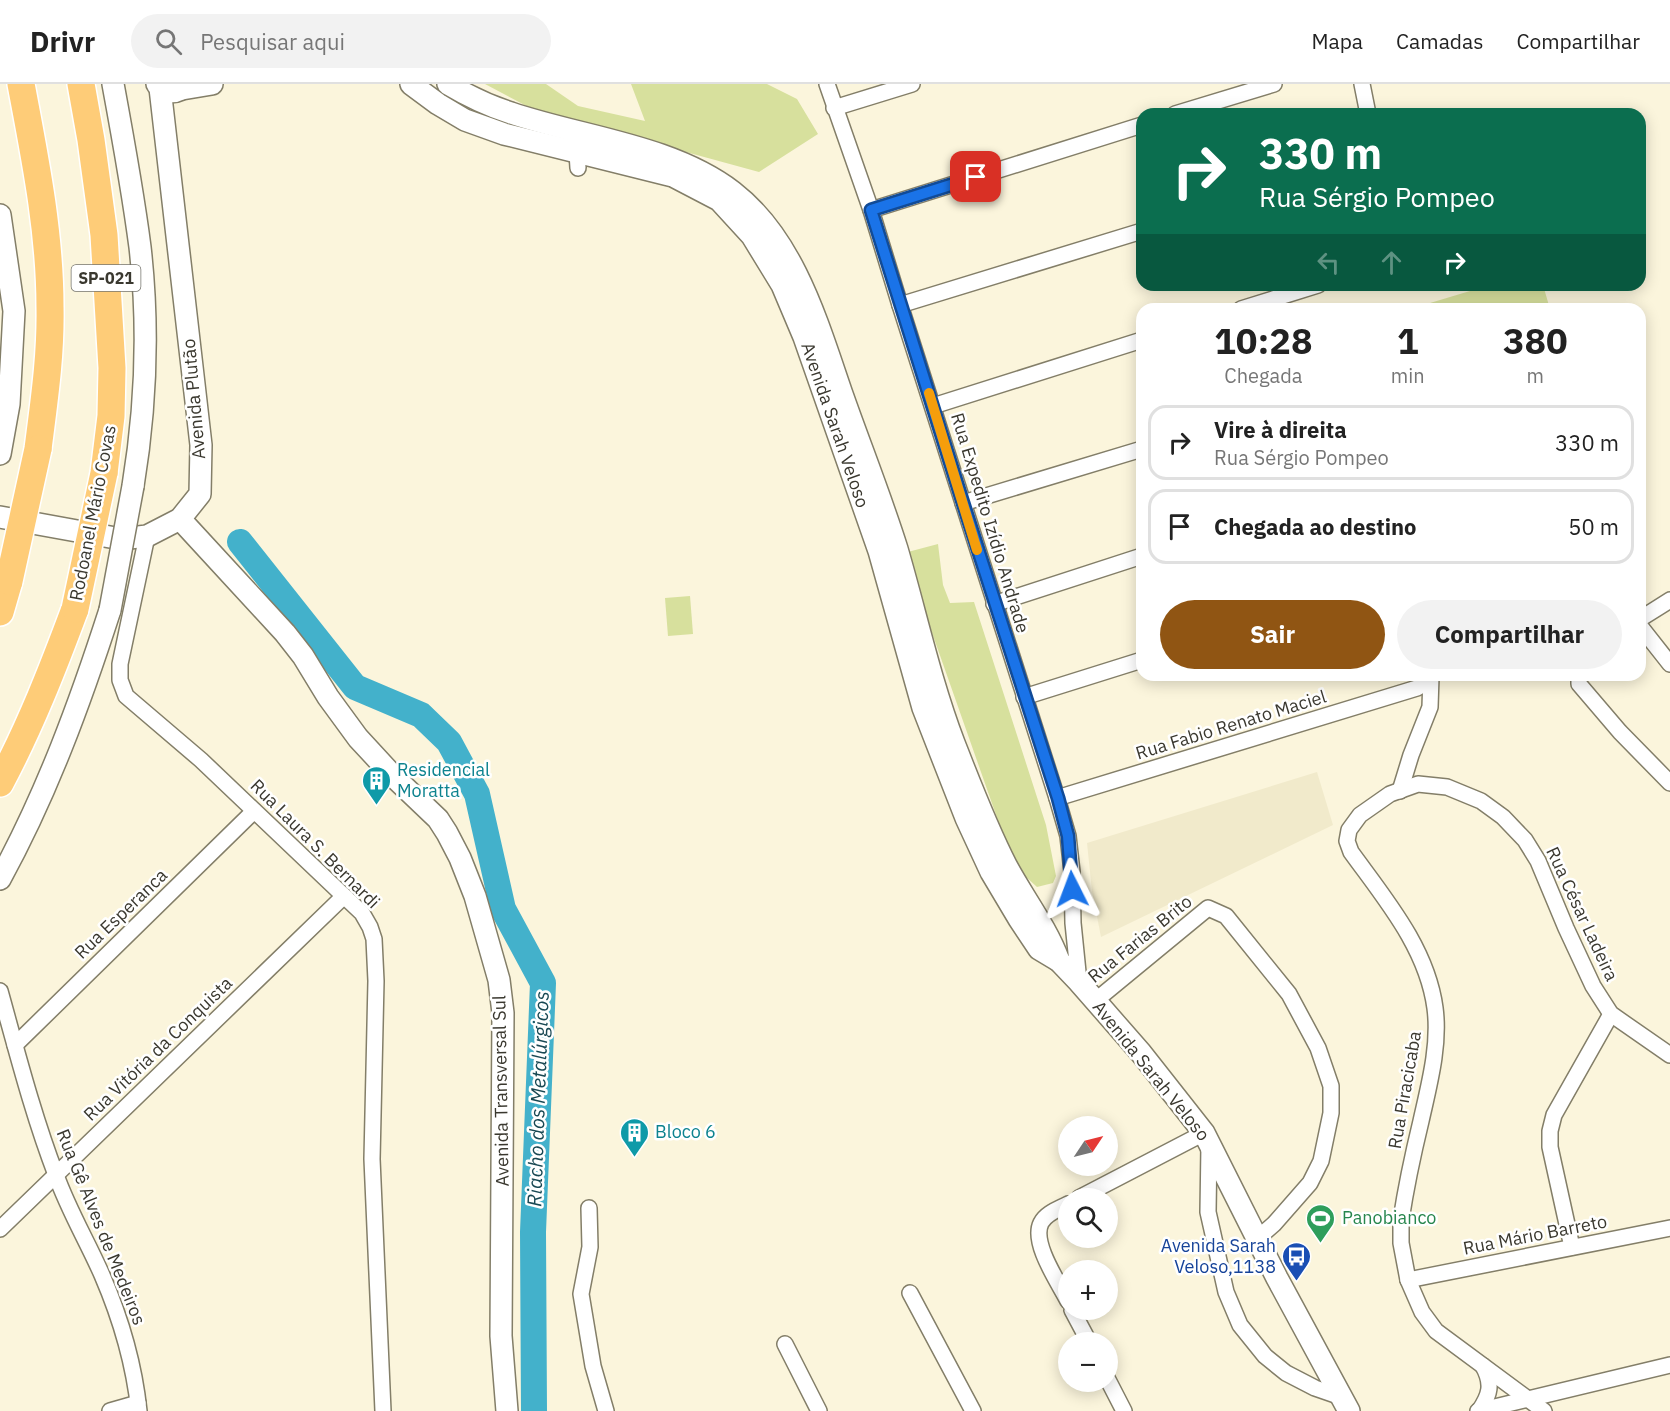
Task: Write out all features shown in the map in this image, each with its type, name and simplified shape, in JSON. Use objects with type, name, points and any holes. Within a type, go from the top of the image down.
[{"type":"highway","name":"SP-021","points":[[0,612],[38,449],[48,375],[50,307],[47,241],[21,84]]},
{"type":"highway","name":"Rodoanel Mário Covas","points":[[0,783],[44,692],[75,609],[104,472],[111,416],[112,368],[104,235],[81,84]]},
{"type":"main road","points":[[0,879],[31,819],[62,749],[86,686],[110,610],[134,486],[145,371],[143,290],[134,209],[113,84]]},
{"type":"main road","points":[[158,86],[171,92],[184,87],[212,84]]},
{"type":"main road","name":"Avenida Sarah Veloso","points":[[411,84],[465,120],[577,160],[673,176],[718,200],[752,236],[782,285],[804,338],[875,540],[923,708],[966,818],[991,872],[1039,949],[1059,961],[1079,982],[1141,1053],[1207,1138],[1345,1404]]},
{"type":"main road","name":"Avenida Sarah Veloso","points":[[448,84],[474,99],[512,114],[656,153],[700,172],[732,191],[769,230],[787,256],[820,331],[896,546],[940,702],[955,745],[1006,864],[1050,937],[1059,961]]},
{"type":"main road","name":"Avenida Plutão","points":[[0,518],[121,538],[147,536],[180,519],[200,494],[201,446],[158,86]]},
{"type":"main road","points":[[0,215],[14,311],[9,404],[0,454]]},
{"type":"main road","name":"Avenida Transversal Sul","points":[[180,519],[285,633],[358,738],[438,819],[460,858],[476,896],[499,980],[503,1013],[501,1336],[507,1411]]},
{"type":"street","name":"Rua Expedito Izídio Andrade","points":[[827,84],[871,210],[994,603],[1058,798],[1068,836],[1079,982]]},
{"type":"street","points":[[834,108],[912,84]]},
{"type":"street","points":[[1195,108],[1274,84]]},
{"type":"street","points":[[1362,84],[1367,108]]},
{"type":"street","points":[[871,210],[1136,127]]},
{"type":"street","points":[[900,305],[1136,233]]},
{"type":"street","points":[[1260,303],[1299,291]]},
{"type":"street","points":[[933,406],[1136,342]]},
{"type":"street","points":[[963,503],[1136,451]]},
{"type":"street","name":"Rua Laura S. Bernardi","points":[[147,536],[120,664],[122,687],[126,696],[201,760],[344,896],[362,914],[374,939],[376,981],[371,1124],[383,1411]]},
{"type":"street","points":[[994,603],[1136,557]]},
{"type":"street","points":[[1646,615],[1670,600]]},
{"type":"street","points":[[1646,634],[1670,664]]},
{"type":"street","points":[[1024,697],[1136,662]]},
{"type":"street","name":"Rua Fabio Renato Maciel","points":[[1058,798],[1417,688],[1427,681]]},
{"type":"street","points":[[1400,791],[1430,707],[1431,681]]},
{"type":"street","points":[[1579,681],[1579,684],[1620,732],[1670,783]]},
{"type":"street","name":"Rua César Ladeira","points":[[1360,814],[1390,794],[1418,784],[1447,787],[1481,801],[1503,817],[1525,840],[1538,861],[1588,977],[1611,1014],[1670,1055]]},
{"type":"street","name":"Rua Esperanca","points":[[15,1044],[254,811]]},
{"type":"street","name":"Rua Piracicaba","points":[[1360,814],[1348,830],[1347,841],[1351,852],[1400,919],[1431,987],[1435,1008],[1437,1032],[1430,1079],[1401,1220],[1401,1243],[1408,1280],[1422,1312],[1436,1331],[1544,1411]]},
{"type":"street","name":"Rua Vitória da Conquista","points":[[0,1229],[344,896]]},
{"type":"street","name":"Rua Farias Brito","points":[[1095,1001],[1208,908],[1226,916],[1289,994],[1325,1064],[1331,1086],[1331,1113],[1321,1161],[1310,1183],[1274,1224],[1258,1238]]},
{"type":"street","name":"Rua Gê Alves de Medeiros","points":[[0,990],[56,1176],[120,1319],[132,1364],[138,1407]]},
{"type":"street","points":[[1572,1247],[1550,1147],[1550,1131],[1554,1115],[1611,1014]]},
{"type":"street","points":[[1100,1188],[1207,1138],[1208,1212],[1226,1292],[1240,1325],[1265,1356],[1286,1373],[1345,1404]]},
{"type":"street","points":[[589,1208],[590,1247],[581,1294],[593,1366],[606,1411]]},
{"type":"street","points":[[1058,1209],[1049,1214],[1041,1223],[1039,1236],[1040,1247],[1058,1282]]},
{"type":"street","name":"Rua Mário Barreto","points":[[1408,1280],[1670,1228]]},
{"type":"street","points":[[910,1293],[973,1411]]},
{"type":"street","points":[[785,1344],[819,1411]]},
{"type":"street","points":[[1479,1411],[1670,1365]]},
{"type":"street","points":[[1479,1411],[1489,1396],[1488,1374],[1483,1366]]},
{"type":"street","points":[[1114,1392],[1124,1411]]},
{"type":"street","points":[[110,1411],[138,1407]]},
{"type":"shaded area","points":[[1317,772],[1333,825],[1101,937],[1092,891],[1087,843]]},
{"type":"green space","points":[[485,84],[546,84],[578,106],[645,121],[631,84],[767,84],[797,99],[818,134],[759,172],[536,111]]},
{"type":"green space","points":[[1470,291],[1545,291],[1548,303],[1430,303]]},
{"type":"green space","points":[[938,544],[943,585],[950,603],[974,602],[1046,825],[1056,876],[1053,883],[1037,887],[1014,866],[904,553]]},
{"type":"green space","points":[[690,596],[693,634],[668,636],[665,598]]},
{"type":"waterway","name":"Riacho dos Metalúrgicos","points":[[240,542],[355,687],[421,715],[449,742],[477,794],[503,909],[543,983],[533,1232],[534,1411]]},
{"type":"slow traffic","points":[[929,393],[977,550]]},
{"type":"place","name":"Residencial Moratta","points":[[376,806]]},
{"type":"place","name":"Bloco 6","points":[[634,1158]]},
{"type":"place","name":"Panobianco","points":[[1321,1244]]},
{"type":"place","name":"Avenida Sarah Veloso,1138","points":[[1297,1282]]},
{"type":"route","points":[[976,177],[871,210],[1058,798],[1068,836],[1072,889]]}]
